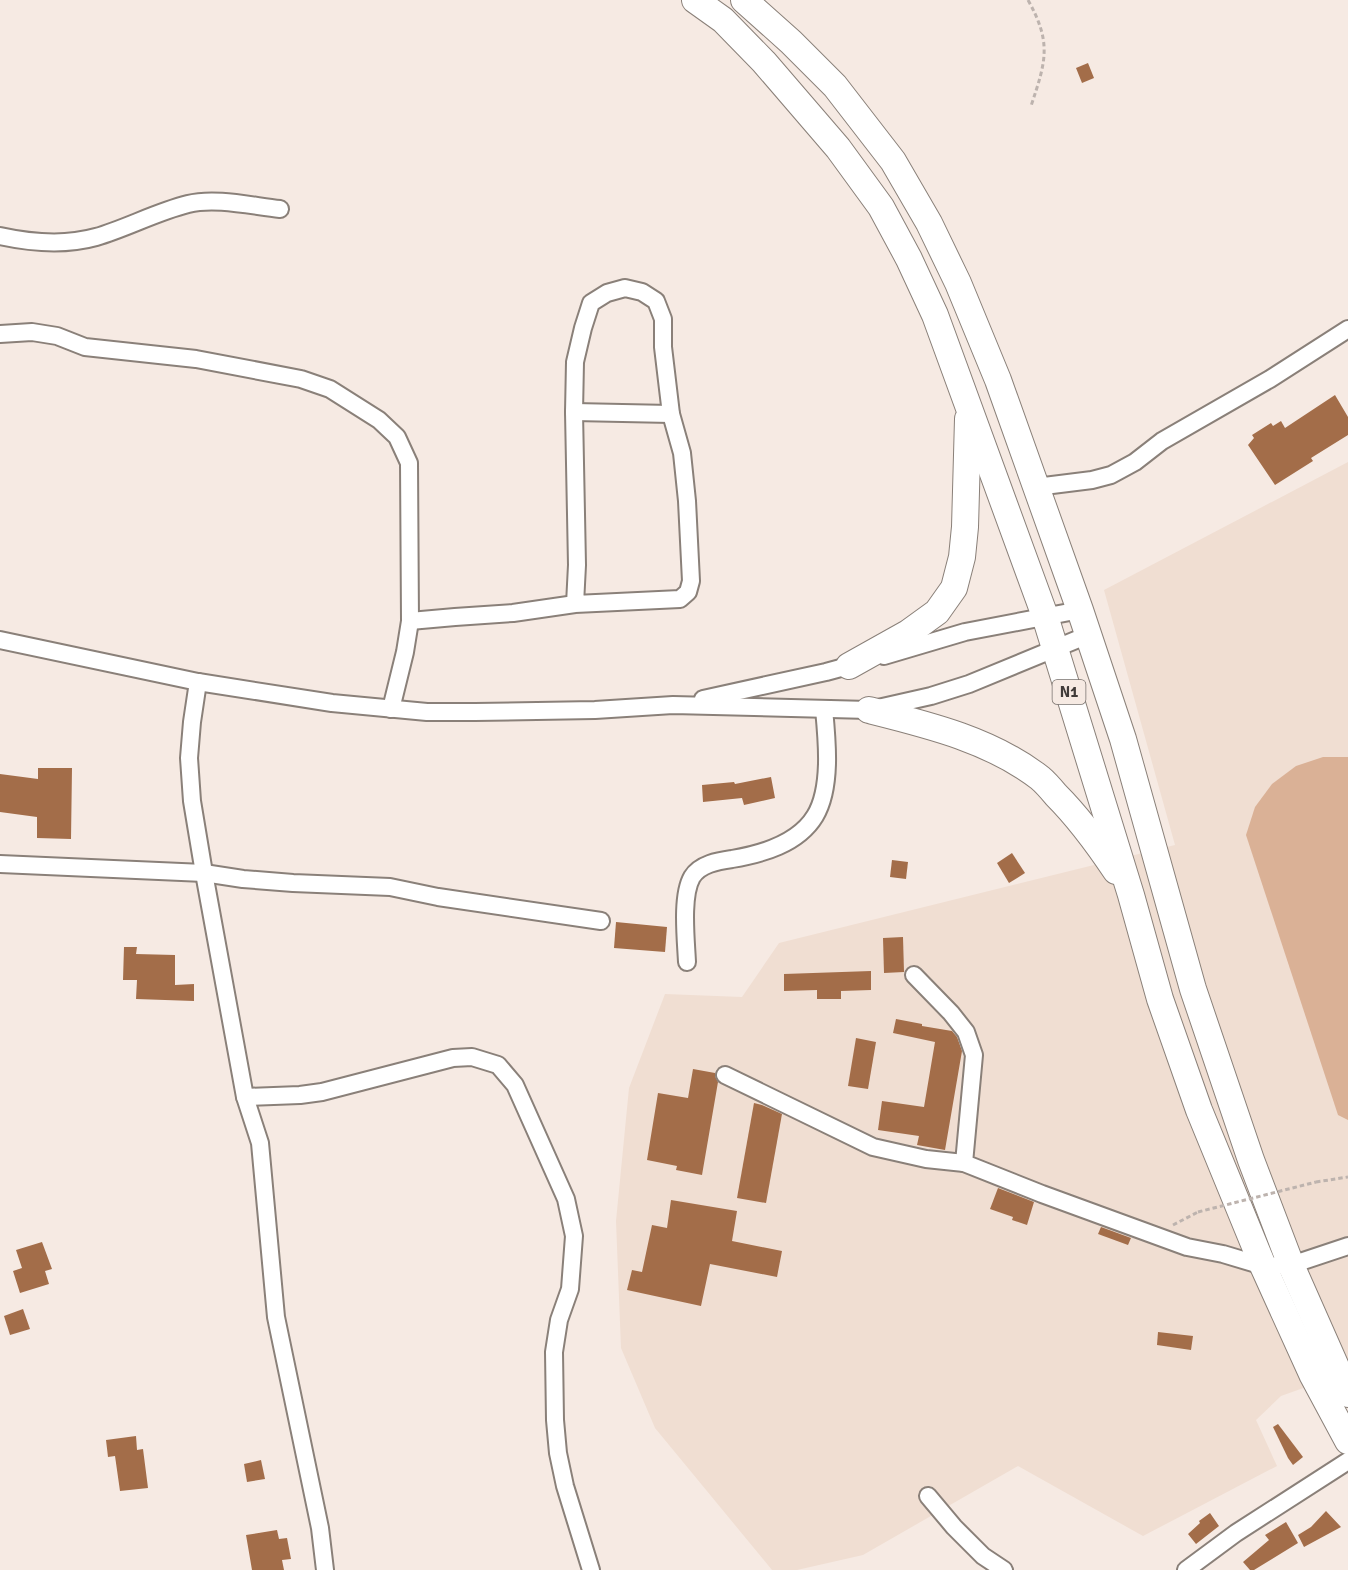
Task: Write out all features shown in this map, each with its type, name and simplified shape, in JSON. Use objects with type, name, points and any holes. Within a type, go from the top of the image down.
[{"type":"highway","name":"N1","points":[[695,0],[723,20],[764,62],[838,148],[881,207],[935,315],[1045,616],[1131,895],[1160,999],[1199,1110],[1263,1266],[1312,1374],[1348,1441]]},
{"type":"highway","name":"N1","points":[[744,0],[835,86],[893,161],[930,223],[958,283],[998,380],[1080,610],[1122,739],[1193,989],[1251,1160],[1291,1265],[1348,1394]]},
{"type":"highway","points":[[849,666],[909,633],[937,612],[954,588],[962,557],[965,527],[968,403]]},
{"type":"highway","points":[[869,710],[925,724],[972,740],[1011,758],[1042,779],[1073,812],[1097,843],[1131,895]]},
{"type":"street","points":[[0,236],[28,242],[56,243],[85,239],[189,204],[210,201],[280,209]]},
{"type":"street","points":[[411,621],[455,616],[513,614],[575,604],[680,599],[688,592],[691,581],[687,501],[682,453],[672,414],[663,347],[663,319],[656,301],[642,292],[625,288],[607,293],[591,303],[575,362],[577,565],[575,604]]},
{"type":"street","points":[[1035,487],[1092,480],[1111,475],[1135,462],[1162,441],[1270,380],[1348,329]]},
{"type":"street","points":[[0,334],[40,333],[57,336],[85,347],[196,359],[301,379],[330,389],[379,420],[397,437],[409,463],[411,621],[391,709]]},
{"type":"street","points":[[574,412],[672,414]]},
{"type":"street","points":[[673,705],[849,666],[965,632],[1080,610]]},
{"type":"street","points":[[0,640],[198,682],[332,703],[427,712],[475,712],[595,710],[673,705],[869,710],[931,696],[969,684],[1088,635]]},
{"type":"street","points":[[198,682],[189,758],[192,801],[245,1097],[260,1143],[276,1317],[317,1517],[325,1570]]},
{"type":"street","points":[[687,962],[687,888],[694,874],[705,865],[758,854],[775,848],[801,833],[816,816],[824,794],[827,770],[824,709]]},
{"type":"street","points":[[0,864],[204,873],[293,883],[390,887],[438,897],[601,921]]},
{"type":"street","points":[[914,975],[966,1032],[974,1055],[964,1163]]},
{"type":"street","points":[[245,1097],[322,1092],[453,1058],[472,1056],[498,1065],[515,1085],[566,1199],[574,1236],[570,1289],[559,1320],[554,1352],[555,1420],[558,1453],[591,1570]]},
{"type":"street","points":[[725,1075],[873,1147],[926,1159],[964,1163],[1187,1247],[1223,1254],[1263,1266],[1291,1265],[1348,1246]]},
{"type":"street","points":[[1186,1570],[1236,1533],[1348,1461]]},
{"type":"street","points":[[928,1496],[983,1556],[1004,1570]]},
{"type":"path","points":[[1028,0],[1038,19],[1045,45],[1043,70],[1031,106]]},
{"type":"path","points":[[1152,1235],[1198,1212],[1316,1182],[1348,1177]]},
{"type":"shaded area","points":[[1348,462],[1348,1372],[1281,1396],[1256,1420],[1277,1466],[1143,1536],[1018,1466],[863,1555],[797,1570],[772,1570],[655,1428],[621,1348],[616,1221],[629,1088],[665,994],[742,997],[779,943],[1175,845],[1104,590]]},
{"type":"shaded area","points":[[1323,757],[1348,757],[1348,1120],[1338,1115],[1246,835],[1255,807],[1272,784],[1296,766]]},
{"type":"building","points":[[1088,63],[1094,78],[1082,83],[1076,68]]},
{"type":"building","points":[[1335,395],[1348,417],[1348,435],[1311,458],[1313,461],[1275,485],[1248,445],[1254,438],[1252,435],[1271,423],[1273,426],[1281,421],[1285,428]]},
{"type":"building","points":[[38,768],[72,768],[71,839],[37,838],[37,817],[0,812],[0,774],[38,779]]},
{"type":"building","points":[[771,777],[775,798],[744,805],[742,798],[703,802],[702,785],[734,782],[735,784]]},
{"type":"building","points":[[1012,853],[1025,873],[1009,883],[997,863]]},
{"type":"building","points":[[892,860],[908,862],[906,879],[890,877]]},
{"type":"building","points":[[616,922],[667,927],[665,952],[614,948]]},
{"type":"building","points":[[903,937],[904,972],[884,973],[883,938]]},
{"type":"building","points":[[124,947],[137,947],[136,954],[175,955],[175,985],[194,984],[194,1001],[136,999],[137,980],[123,980]]},
{"type":"building","points":[[871,971],[871,990],[841,991],[841,999],[817,999],[817,990],[784,991],[784,974]]},
{"type":"building","points":[[896,1019],[952,1031],[957,1037],[962,1051],[945,1150],[917,1145],[919,1136],[878,1130],[882,1101],[924,1107],[935,1042],[893,1033]]},
{"type":"building","points":[[856,1038],[876,1042],[868,1089],[848,1086]]},
{"type":"building","points":[[693,1069],[715,1073],[718,1082],[702,1175],[676,1170],[677,1166],[647,1160],[658,1093],[688,1098]]},
{"type":"building","points":[[754,1103],[782,1114],[766,1203],[737,1198]]},
{"type":"building","points":[[998,1188],[1034,1202],[1027,1225],[990,1209]]},
{"type":"building","points":[[671,1200],[737,1211],[732,1241],[782,1251],[777,1277],[710,1264],[701,1306],[627,1290],[632,1270],[642,1272],[652,1225],[667,1228]]},
{"type":"building","points":[[1101,1227],[1131,1238],[1128,1245],[1098,1234]]},
{"type":"building","points":[[42,1242],[52,1269],[45,1271],[49,1284],[20,1293],[13,1271],[22,1268],[16,1250]]},
{"type":"building","points":[[23,1309],[30,1329],[10,1335],[4,1316]]},
{"type":"building","points":[[1158,1332],[1193,1336],[1191,1350],[1157,1345]]},
{"type":"building","points":[[1278,1424],[1303,1457],[1293,1465],[1273,1427]]},
{"type":"building","points":[[136,1436],[137,1450],[143,1449],[148,1488],[120,1491],[115,1456],[108,1457],[106,1440]]},
{"type":"building","points":[[261,1460],[265,1479],[247,1482],[244,1464]]},
{"type":"building","points":[[1326,1511],[1341,1527],[1304,1547],[1298,1535],[1311,1527]]},
{"type":"building","points":[[1210,1513],[1219,1526],[1196,1544],[1188,1534],[1200,1523],[1199,1521]]},
{"type":"building","points":[[1286,1522],[1298,1543],[1254,1570],[1250,1570],[1243,1562],[1269,1540],[1265,1535]]},
{"type":"building","points":[[277,1530],[279,1539],[287,1538],[291,1559],[282,1560],[284,1570],[252,1570],[246,1535]]}]
